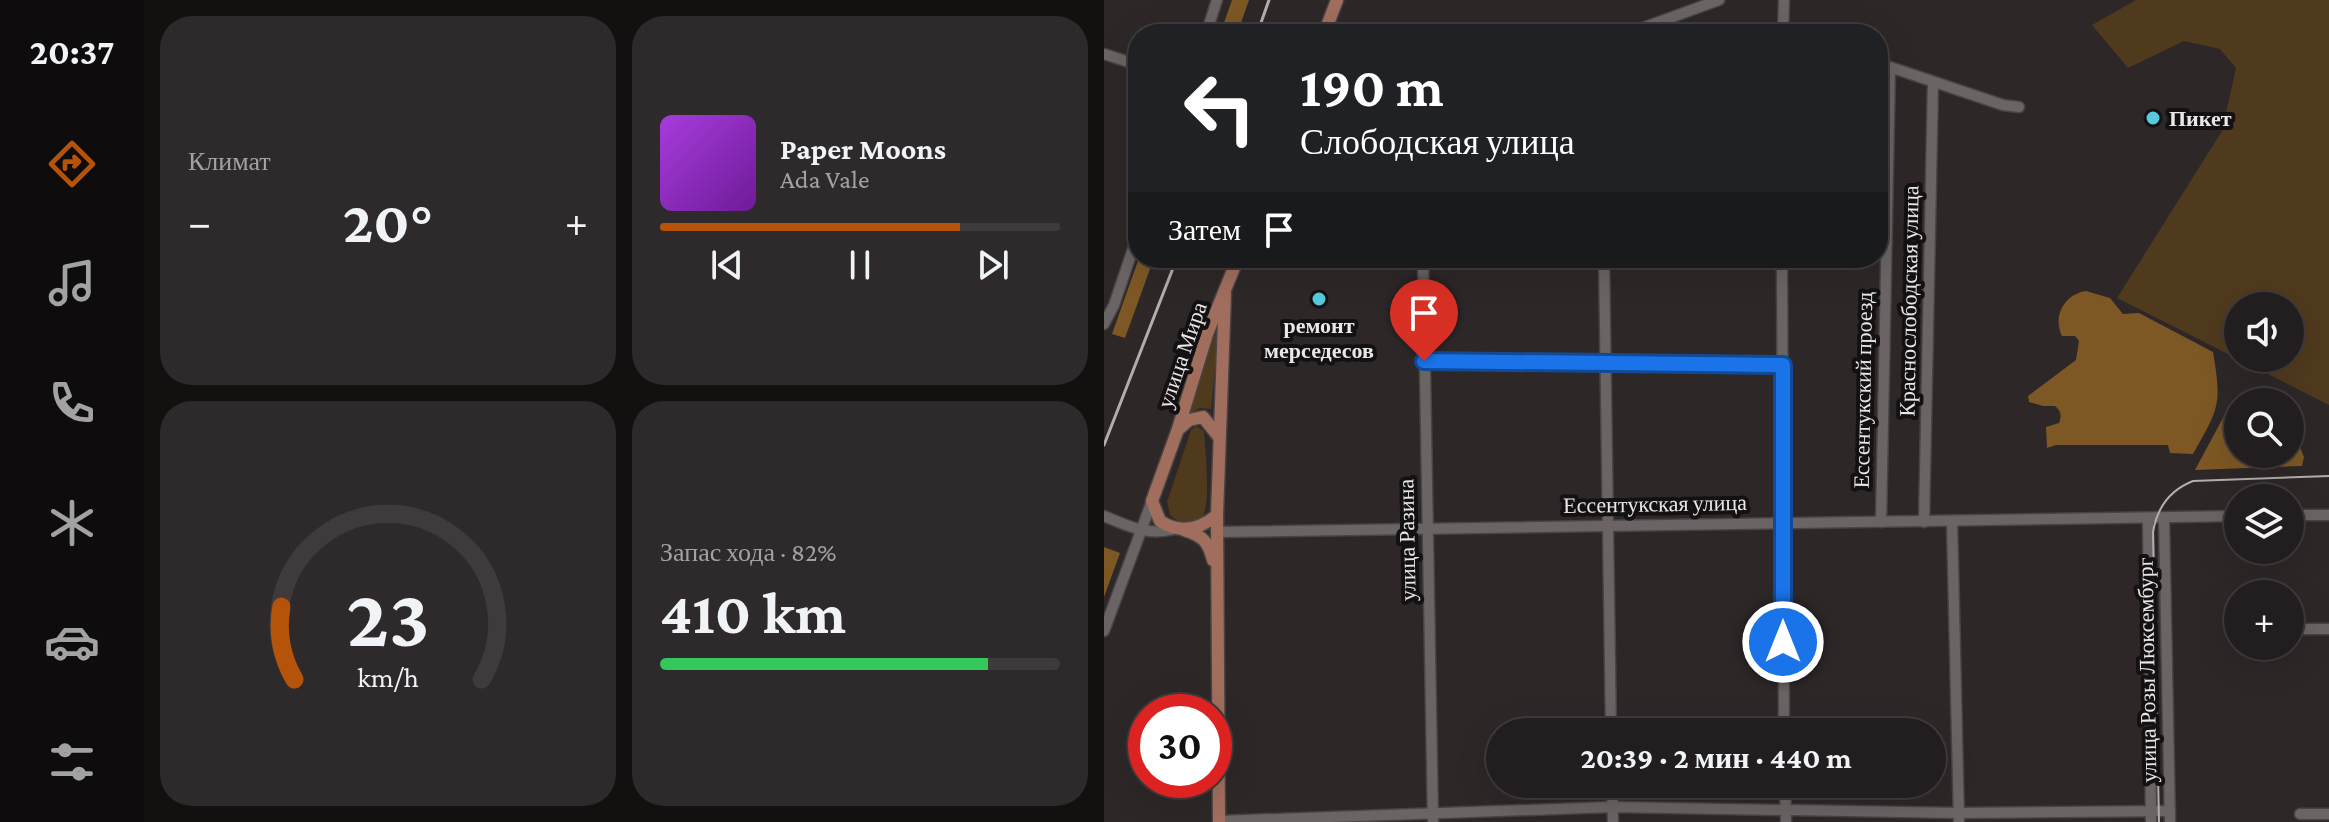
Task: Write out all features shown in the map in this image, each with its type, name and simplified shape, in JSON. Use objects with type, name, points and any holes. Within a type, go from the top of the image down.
[{"type":"main road","points":[[1328,24],[1337,0]]},
{"type":"main road","points":[[1225,293],[1234,268]]},
{"type":"main road","name":"улица Мира","points":[[1217,579],[1208,543],[1196,534],[1160,521],[1152,501],[1207,334],[1225,293]]},
{"type":"main road","name":"улица Мира","points":[[1219,821],[1217,515],[1225,293]]},
{"type":"main road","name":"улица Мира","points":[[1178,429],[1189,420],[1203,417],[1219,437]]},
{"type":"main road","points":[[1179,530],[1204,525],[1217,515]]},
{"type":"street","points":[[1209,24],[1217,0]]},
{"type":"street","points":[[1653,24],[1719,0]]},
{"type":"street","points":[[1783,24],[1784,0]]},
{"type":"street","points":[[1104,54],[1128,62]]},
{"type":"street","points":[[1890,68],[2003,105],[2019,107]]},
{"type":"street","name":"Ессентукский проезд","points":[[1888,169],[1890,68]]},
{"type":"street","name":"Краснослободская улица","points":[[1924,522],[1933,82]]},
{"type":"street","points":[[1104,324],[1128,264]]},
{"type":"street","name":"улица Разина","points":[[1423,268],[1433,818]]},
{"type":"street","points":[[1604,268],[1611,718]]},
{"type":"street","points":[[1782,268],[1784,718]]},
{"type":"street","name":"Ессентукский проезд","points":[[1881,522],[1886,268]]},
{"type":"street","points":[[1424,361],[1783,365]]},
{"type":"street","points":[[1104,631],[1152,501]]},
{"type":"street","points":[[2304,515],[2329,515]]},
{"type":"street","points":[[1104,516],[1142,531],[1179,530]]},
{"type":"street","name":"Ессентукская улица","points":[[1217,532],[2224,516]]},
{"type":"street","name":"улица Розы Люксембург","points":[[2164,518],[2170,816]]},
{"type":"street","name":"улица Розы Люксембург","points":[[2148,519],[2151,816]]},
{"type":"street","points":[[1952,522],[1959,817]]},
{"type":"street","points":[[2304,629],[2329,629]]},
{"type":"street","points":[[1612,798],[1613,822]]},
{"type":"street","points":[[1785,798],[1786,822]]},
{"type":"street","points":[[1219,821],[1433,818],[1612,807],[1785,808],[1959,817],[2170,816]]},
{"type":"street","points":[[2300,814],[2329,814]]},
{"type":"shaded area","points":[[1232,0],[1249,0],[1241,24],[1224,24]]},
{"type":"shaded area","points":[[2136,0],[2329,0],[2329,405],[2304,392],[2304,388],[2295,388],[2264,372],[2304,372],[2304,292],[2224,292],[2224,352],[2117,298],[2222,131],[2236,68],[2220,49],[2184,41],[2128,68],[2092,25]]},
{"type":"shaded area","points":[[1135,268],[1150,268],[1125,338],[1112,334]]},
{"type":"shaded area","points":[[2086,291],[2110,298],[2123,314],[2139,313],[2213,352],[2216,406],[2193,454],[2170,453],[2168,445],[2056,445],[2047,448],[2046,427],[2059,423],[2060,411],[2055,406],[2029,402],[2028,396],[2076,360],[2079,341],[2075,336],[2062,336],[2060,314],[2072,296]]},
{"type":"shaded area","points":[[1220,319],[1211,409],[1200,408],[1187,415]]},
{"type":"shaded area","points":[[2224,416],[2224,468],[2248,468],[2195,470]]},
{"type":"shaded area","points":[[1196,426],[1204,431],[1206,503],[1201,519],[1182,524],[1170,515],[1167,502],[1191,430]]},
{"type":"shaded area","points":[[1104,547],[1120,553],[1104,597]]},
{"type":"tram line","points":[[2159,822],[2153,532],[2161,508],[2178,489],[2193,481],[2329,476]]},
{"type":"railway","points":[[1261,24],[1269,0]]},
{"type":"railway","points":[[1104,445],[1173,268]]},
{"type":"place","name":"Пикет","points":[[2153,118]]},
{"type":"place","name":"ремонт мерседесов","points":[[1319,299]]},
{"type":"route","points":[[1424,361],[1783,365],[1783,642]]}]
